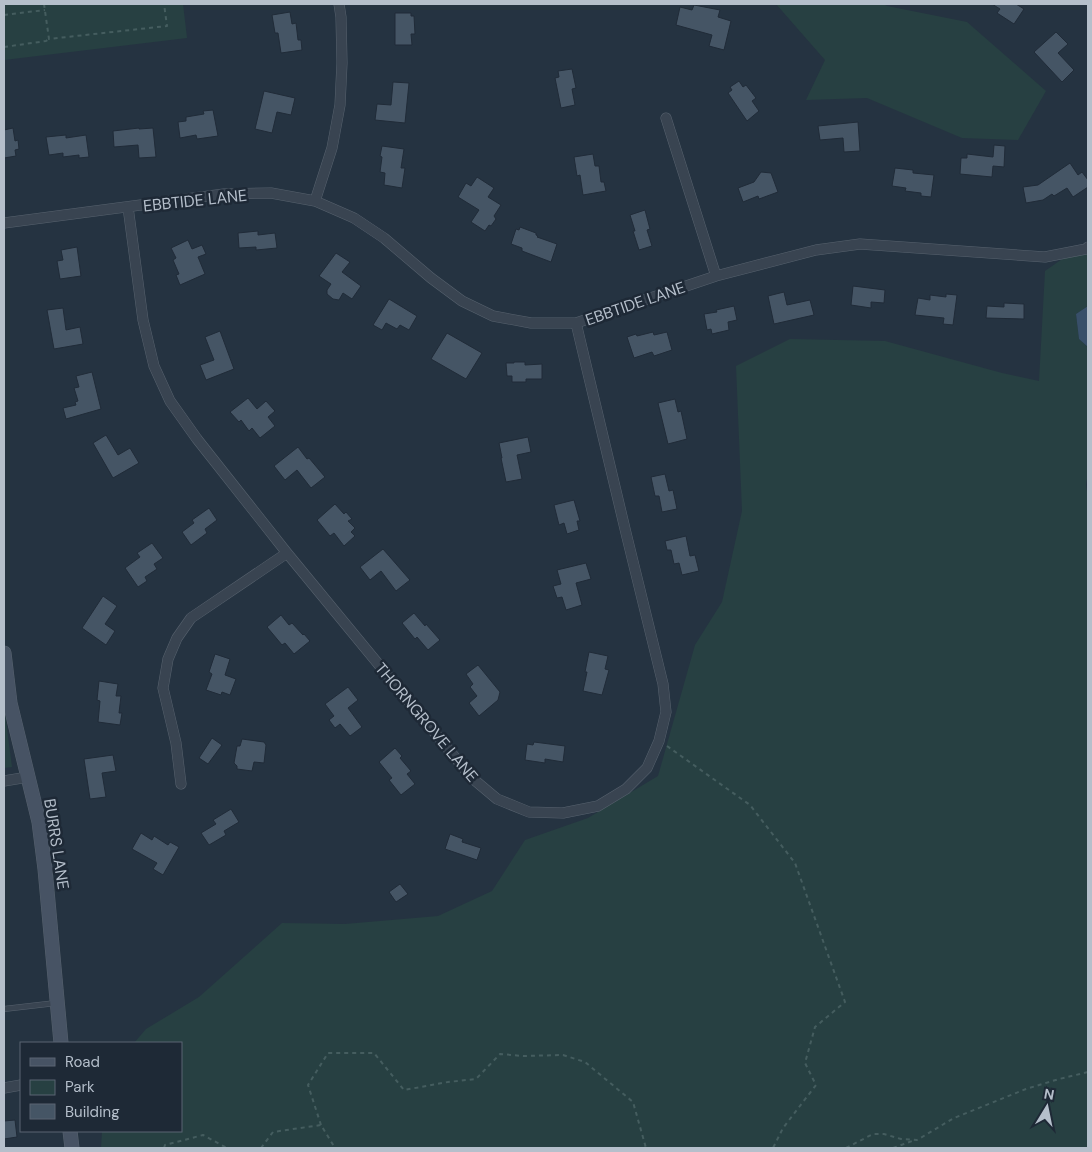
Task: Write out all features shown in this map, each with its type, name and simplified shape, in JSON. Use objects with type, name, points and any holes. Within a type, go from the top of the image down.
[{"type":"street","points":[[315,201],[332,148],[340,105],[342,63],[339,4]]},
{"type":"street","points":[[666,118],[716,276]]},
{"type":"street","name":"EBBTIDE LANE","points":[[4,222],[224,194],[271,193],[315,201],[354,218],[384,238],[431,278],[462,301],[493,316],[531,323],[576,323],[716,276],[816,250],[860,244],[1045,257],[1088,247]]},
{"type":"street","name":"THORNGROVE LANE","points":[[128,207],[143,320],[154,366],[170,401],[286,553],[472,778],[497,799],[529,812],[563,813],[598,806],[626,789],[647,768],[659,741],[666,712],[663,684],[576,323]]},
{"type":"street","points":[[181,784],[176,743],[163,688],[168,659],[177,638],[192,618],[286,553]]},
{"type":"street","name":"BURRS LANE","points":[[4,652],[10,703],[39,822],[61,1042]]},
{"type":"street","points":[[4,781],[28,777]]},
{"type":"street","points":[[4,1088],[20,1085]]},
{"type":"street","points":[[70,1132],[72,1148]]},
{"type":"lane","points":[[4,1008],[57,1003]]},
{"type":"path","points":[[44,4],[48,38]]},
{"type":"path","points":[[4,46],[46,41],[48,38],[167,26],[164,4]]},
{"type":"path","points":[[4,15],[45,10]]},
{"type":"path","points":[[659,741],[750,805],[795,863],[845,1002],[815,1027],[805,1063],[816,1085],[783,1128],[773,1148]]},
{"type":"path","points":[[335,1148],[321,1126],[308,1085],[328,1053],[374,1053],[404,1090],[476,1079],[500,1054],[523,1056],[563,1054],[585,1062],[633,1102],[646,1148]]},
{"type":"path","points":[[893,1148],[916,1140],[954,1118],[1026,1089],[1088,1072]]},
{"type":"path","points":[[261,1148],[272,1132],[321,1126]]},
{"type":"path","points":[[846,1148],[873,1134],[884,1134],[901,1139],[916,1140]]},
{"type":"path","points":[[164,1148],[165,1146],[204,1135],[227,1148]]},
{"type":"green space","points":[[4,4],[183,4],[187,38],[4,60]]},
{"type":"green space","points":[[776,4],[883,4],[967,22],[1046,91],[1018,140],[962,138],[867,98],[806,100],[825,60]]},
{"type":"green space","points":[[1088,241],[1088,306],[1076,314],[1079,339],[1088,347],[1088,473],[1086,485],[1088,498],[1088,1148],[101,1148],[102,1132],[182,1132],[182,1042],[135,1042],[146,1029],[199,997],[282,923],[345,924],[438,916],[492,891],[525,840],[588,818],[658,776],[695,645],[722,602],[742,511],[736,366],[790,339],[885,341],[1002,373],[1039,381],[1045,271]]},
{"type":"green space","points":[[4,706],[12,767],[4,768]]},
{"type":"water","points":[[1088,306],[1088,347],[1079,339],[1076,314]]},
{"type":"building","points":[[992,4],[1016,4],[1024,9],[1014,24],[997,13],[1000,9]]},
{"type":"building","points":[[694,5],[720,10],[718,17],[731,21],[724,50],[709,46],[712,35],[676,25],[680,7],[692,10]]},
{"type":"building","points":[[290,12],[292,24],[296,23],[298,40],[301,40],[302,50],[281,53],[278,33],[275,33],[272,15]]},
{"type":"building","points":[[395,13],[411,13],[411,16],[414,16],[415,34],[411,34],[412,45],[395,45]]},
{"type":"building","points":[[1056,32],[1068,44],[1058,53],[1074,70],[1062,82],[1034,52]]},
{"type":"building","points":[[572,69],[576,88],[572,89],[575,105],[561,108],[555,78],[559,77],[558,71]]},
{"type":"building","points":[[739,81],[743,87],[746,85],[756,98],[752,101],[759,111],[747,121],[728,93],[732,90],[730,87]]},
{"type":"building","points":[[393,82],[409,83],[405,123],[375,120],[377,104],[391,105]]},
{"type":"building","points":[[264,91],[295,98],[291,115],[277,112],[272,133],[255,129]]},
{"type":"building","points":[[213,110],[218,136],[197,139],[196,135],[180,138],[178,122],[186,121],[186,117],[204,114],[203,111]]},
{"type":"building","points":[[858,122],[860,151],[844,152],[843,138],[820,140],[818,126]]},
{"type":"building","points":[[13,128],[15,141],[18,140],[19,149],[15,150],[16,156],[4,158],[4,130]]},
{"type":"building","points":[[153,128],[156,157],[139,158],[138,145],[114,147],[113,131]]},
{"type":"building","points":[[66,135],[66,138],[86,135],[89,157],[79,158],[79,155],[63,157],[63,153],[49,155],[46,137]]},
{"type":"building","points":[[994,145],[1005,146],[1004,167],[993,166],[992,177],[960,174],[961,158],[967,158],[967,154],[993,157]]},
{"type":"building","points":[[382,146],[404,149],[401,168],[405,168],[402,188],[384,185],[385,173],[380,172]]},
{"type":"building","points":[[593,154],[595,166],[599,166],[601,182],[604,182],[606,191],[583,195],[580,175],[577,176],[574,157]]},
{"type":"building","points":[[1070,163],[1078,175],[1082,172],[1088,180],[1088,187],[1073,197],[1067,188],[1054,196],[1052,194],[1043,200],[1026,203],[1023,187],[1038,185]]},
{"type":"building","points":[[895,168],[913,170],[913,173],[934,175],[931,197],[921,196],[921,193],[905,191],[906,188],[892,186]]},
{"type":"building","points":[[761,172],[771,173],[778,192],[759,199],[758,196],[743,202],[738,188],[754,182]]},
{"type":"building","points":[[477,177],[494,188],[488,197],[501,205],[494,216],[496,219],[485,231],[471,222],[479,210],[458,197],[466,183],[471,186]]},
{"type":"building","points":[[645,210],[650,229],[647,230],[652,246],[639,250],[630,215]]},
{"type":"building","points":[[520,227],[536,233],[537,237],[557,244],[551,262],[522,251],[522,248],[511,244],[516,229],[519,230]]},
{"type":"building","points":[[258,231],[258,235],[275,233],[277,248],[256,250],[256,247],[239,248],[238,233]]},
{"type":"building","points":[[188,240],[192,249],[202,245],[206,254],[198,257],[205,274],[180,285],[176,275],[179,274],[173,260],[176,258],[171,248]]},
{"type":"building","points":[[77,247],[81,276],[60,279],[57,261],[63,260],[61,250]]},
{"type":"building","points":[[336,253],[350,262],[342,272],[361,286],[352,299],[343,293],[339,300],[333,299],[327,294],[331,284],[319,276]]},
{"type":"building","points":[[853,286],[885,290],[884,303],[871,302],[871,308],[851,305]]},
{"type":"building","points":[[784,292],[787,305],[810,300],[814,315],[774,324],[768,296]]},
{"type":"building","points":[[946,294],[957,295],[953,325],[943,324],[944,318],[915,315],[918,298],[930,300],[930,295],[946,297]]},
{"type":"building","points":[[389,299],[417,316],[409,330],[400,325],[397,329],[386,323],[382,330],[373,325]]},
{"type":"building","points":[[1004,303],[1024,304],[1024,319],[986,318],[987,306],[1004,307]]},
{"type":"building","points":[[734,306],[737,320],[728,322],[729,330],[712,334],[711,329],[707,330],[704,314]]},
{"type":"building","points":[[63,308],[66,330],[80,327],[83,344],[54,349],[47,310]]},
{"type":"building","points":[[220,331],[234,369],[206,380],[200,365],[214,360],[205,337]]},
{"type":"building","points":[[653,332],[654,335],[667,332],[672,350],[654,356],[652,352],[634,358],[627,337]]},
{"type":"building","points":[[447,333],[482,353],[466,379],[431,359]]},
{"type":"building","points":[[525,362],[525,365],[542,364],[542,379],[526,379],[526,382],[512,382],[512,376],[507,376],[506,363]]},
{"type":"building","points":[[92,372],[101,409],[66,419],[63,408],[76,405],[75,402],[78,401],[74,388],[79,387],[76,376]]},
{"type":"building","points":[[248,398],[257,409],[266,401],[275,411],[268,417],[275,426],[260,438],[252,428],[249,431],[241,420],[239,422],[230,412]]},
{"type":"building","points":[[675,399],[678,412],[681,411],[687,439],[668,444],[658,403]]},
{"type":"building","points":[[106,435],[118,455],[130,448],[139,463],[113,478],[93,443]]},
{"type":"building","points":[[528,437],[531,452],[517,455],[522,479],[506,482],[499,443]]},
{"type":"building","points":[[298,447],[325,477],[311,488],[297,470],[285,480],[274,466]]},
{"type":"building","points":[[665,474],[669,491],[673,490],[677,509],[662,512],[659,496],[655,496],[651,477]]},
{"type":"building","points":[[574,500],[580,521],[577,521],[579,530],[567,534],[564,523],[559,525],[554,505]]},
{"type":"building","points":[[335,504],[344,514],[346,512],[352,519],[348,521],[355,528],[351,532],[355,536],[344,546],[334,533],[330,536],[317,520]]},
{"type":"building","points":[[209,508],[217,520],[205,529],[207,533],[191,545],[182,532],[194,523],[192,520]]},
{"type":"building","points":[[686,536],[690,556],[695,555],[699,571],[682,575],[679,563],[674,564],[671,550],[667,550],[665,541]]},
{"type":"building","points":[[152,543],[163,558],[154,564],[157,569],[145,577],[147,581],[138,587],[125,568],[140,557],[137,553]]},
{"type":"building","points":[[383,549],[410,580],[396,591],[381,571],[370,580],[360,567]]},
{"type":"building","points":[[586,563],[591,579],[576,583],[582,605],[566,610],[562,597],[557,598],[553,586],[561,584],[557,570]]},
{"type":"building","points":[[103,596],[117,606],[105,624],[115,631],[106,645],[82,628]]},
{"type":"building","points":[[414,613],[440,640],[428,650],[417,637],[415,639],[402,623]]},
{"type":"building","points":[[281,615],[289,625],[292,623],[310,641],[294,654],[285,643],[282,645],[267,627]]},
{"type":"building","points":[[589,652],[608,656],[605,669],[609,670],[602,695],[583,691]]},
{"type":"building","points":[[215,654],[230,659],[225,675],[236,679],[230,695],[222,692],[221,695],[206,690],[212,674],[209,672]]},
{"type":"building","points":[[478,665],[500,692],[498,700],[479,716],[469,703],[477,696],[470,687],[473,684],[466,674]]},
{"type":"building","points":[[99,681],[118,684],[116,696],[121,696],[119,713],[122,713],[120,725],[98,722],[100,701],[97,700]]},
{"type":"building","points":[[348,687],[358,700],[348,708],[362,727],[350,736],[340,724],[335,728],[329,720],[334,716],[325,704]]},
{"type":"building","points":[[212,738],[222,745],[208,764],[199,758]]},
{"type":"building","points":[[242,739],[264,742],[266,745],[264,763],[254,762],[252,771],[237,769],[234,763],[237,746],[240,746]]},
{"type":"building","points":[[534,742],[565,746],[563,762],[545,759],[545,763],[525,760],[527,744],[533,745]]},
{"type":"building","points":[[395,748],[402,756],[400,758],[411,771],[407,774],[415,784],[401,795],[389,780],[392,778],[379,762]]},
{"type":"building","points":[[113,755],[116,771],[102,773],[106,797],[90,799],[84,759]]},
{"type":"building","points":[[231,809],[239,822],[224,831],[226,835],[209,845],[201,833],[216,824],[213,820]]},
{"type":"building","points":[[141,833],[152,840],[154,836],[168,845],[170,842],[179,847],[163,875],[153,869],[157,863],[132,849]]},
{"type":"building","points":[[450,834],[463,839],[462,842],[481,848],[477,860],[445,849]]},
{"type":"building","points":[[400,884],[408,894],[396,902],[389,892]]},
{"type":"building","points":[[15,1120],[17,1137],[4,1139],[4,1121]]}]
